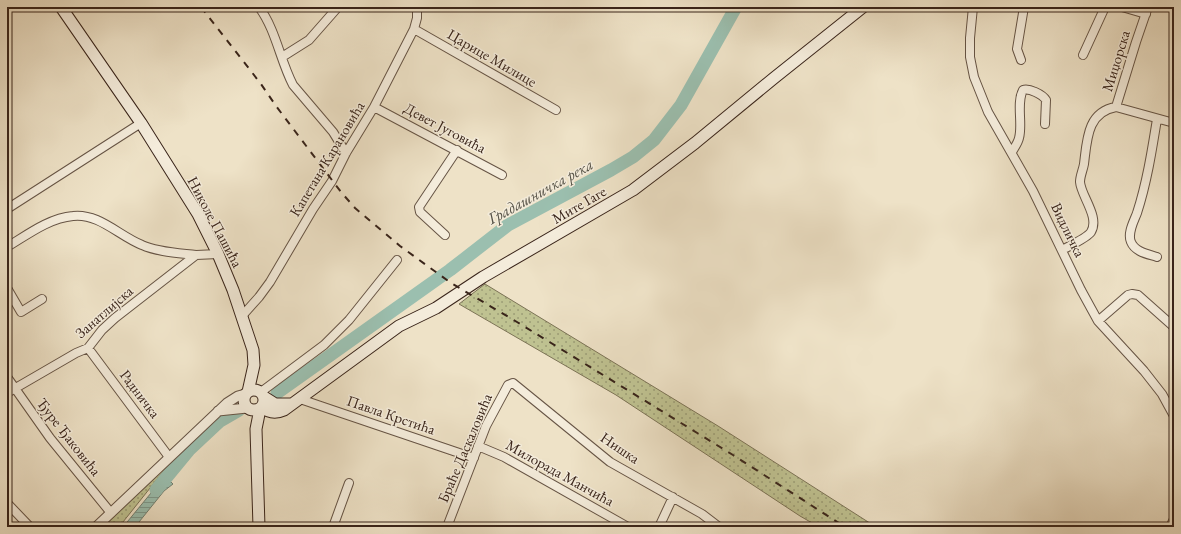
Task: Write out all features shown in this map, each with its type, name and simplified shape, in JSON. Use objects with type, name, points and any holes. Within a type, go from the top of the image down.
[{"type":"main road","name":"Николе Пашића","points":[[61,7],[141,123],[198,214],[218,254],[242,316],[253,350],[254,365],[258,374],[257,401],[253,424],[258,426],[259,527]]},
{"type":"main road","name":"Мите Гаге","points":[[257,401],[280,412],[296,402],[399,326],[436,308],[483,277],[633,190],[696,143],[863,7]]},
{"type":"main road","points":[[258,426],[257,401],[284,405],[296,402]]},
{"type":"street","points":[[259,7],[276,39],[294,85],[333,132],[346,153]]},
{"type":"street","points":[[282,57],[308,40],[338,7]]},
{"type":"street","name":"Капетана Карановића","points":[[242,316],[270,282],[313,209],[332,181],[346,153],[374,107],[414,29],[417,18],[417,7]]},
{"type":"street","name":"Видличка","points":[[973,7],[970,50],[974,77],[988,112],[1033,191],[1081,290],[1098,321],[1144,371],[1162,394],[1174,416]]},
{"type":"street","points":[[1021,60],[1016,49],[1024,7]]},
{"type":"street","name":"Миџорска","points":[[1084,55],[1105,7]]},
{"type":"street","name":"Миџорска","points":[[1062,250],[1090,233],[1093,227],[1092,216],[1080,182],[1088,134],[1092,124],[1098,116],[1108,109],[1116,107],[1147,10],[1122,7]]},
{"type":"street","name":"Царице Милице","points":[[414,29],[556,110]]},
{"type":"street","points":[[1012,152],[1020,138],[1020,110],[1022,93],[1024,89],[1044,97],[1046,100],[1045,124]]},
{"type":"street","name":"Девет Југовића","points":[[374,107],[502,175]]},
{"type":"street","points":[[1116,107],[1174,123]]},
{"type":"street","points":[[1157,119],[1149,168],[1140,204],[1130,233],[1131,242],[1134,247],[1147,254],[1157,257]]},
{"type":"street","points":[[7,209],[141,123]]},
{"type":"street","points":[[445,235],[420,212],[419,207],[457,150]]},
{"type":"street","points":[[7,247],[53,221],[72,216],[84,216],[94,218],[143,246],[196,255],[218,254]]},
{"type":"street","name":"Занатлијска","points":[[7,393],[76,352],[88,348],[102,330],[115,318],[196,255]]},
{"type":"street","points":[[218,411],[257,401],[324,345],[349,320],[397,260]]},
{"type":"street","points":[[7,288],[21,312],[42,299]]},
{"type":"street","points":[[1098,321],[1128,295],[1135,294],[1174,327]]},
{"type":"street","name":"Радничка","points":[[88,348],[169,457]]},
{"type":"street","name":"Ђуре Ђаковића","points":[[7,377],[50,438],[111,513]]},
{"type":"street","name":"Браће Даскаловића","points":[[447,527],[486,426],[508,385],[513,383]]},
{"type":"street","name":"Нишка","points":[[513,383],[610,462],[702,514],[719,527]]},
{"type":"street","points":[[96,527],[232,399],[257,401]]},
{"type":"street","name":"Павла Крстића","points":[[296,402],[474,458]]},
{"type":"street","name":"Милорада Манчића","points":[[478,446],[504,457],[628,527]]},
{"type":"street","points":[[333,527],[349,483]]},
{"type":"street","points":[[659,527],[672,497]]},
{"type":"street","points":[[7,503],[30,527]]},
{"type":"street","points":[[1170,527],[1174,519]]},
{"type":"shaded area","points":[[485,284],[718,426],[876,527],[819,527],[616,395],[459,304]]},
{"type":"shaded area","points":[[178,453],[119,527],[98,527]]},
{"type":"shaded area","points":[[165,476],[173,484],[164,491],[135,527],[123,527]]},
{"type":"waterway","name":"Градашничка река","points":[[277,393],[450,270],[508,225],[611,170],[633,157],[654,140],[681,105],[736,7]]},
{"type":"waterway","name":"Градашничка река","points":[[156,490],[189,450],[220,421],[239,410]]},
{"type":"railway","points":[[201,7],[261,84],[341,192],[355,208],[400,246],[451,283],[733,455],[845,527]]}]
